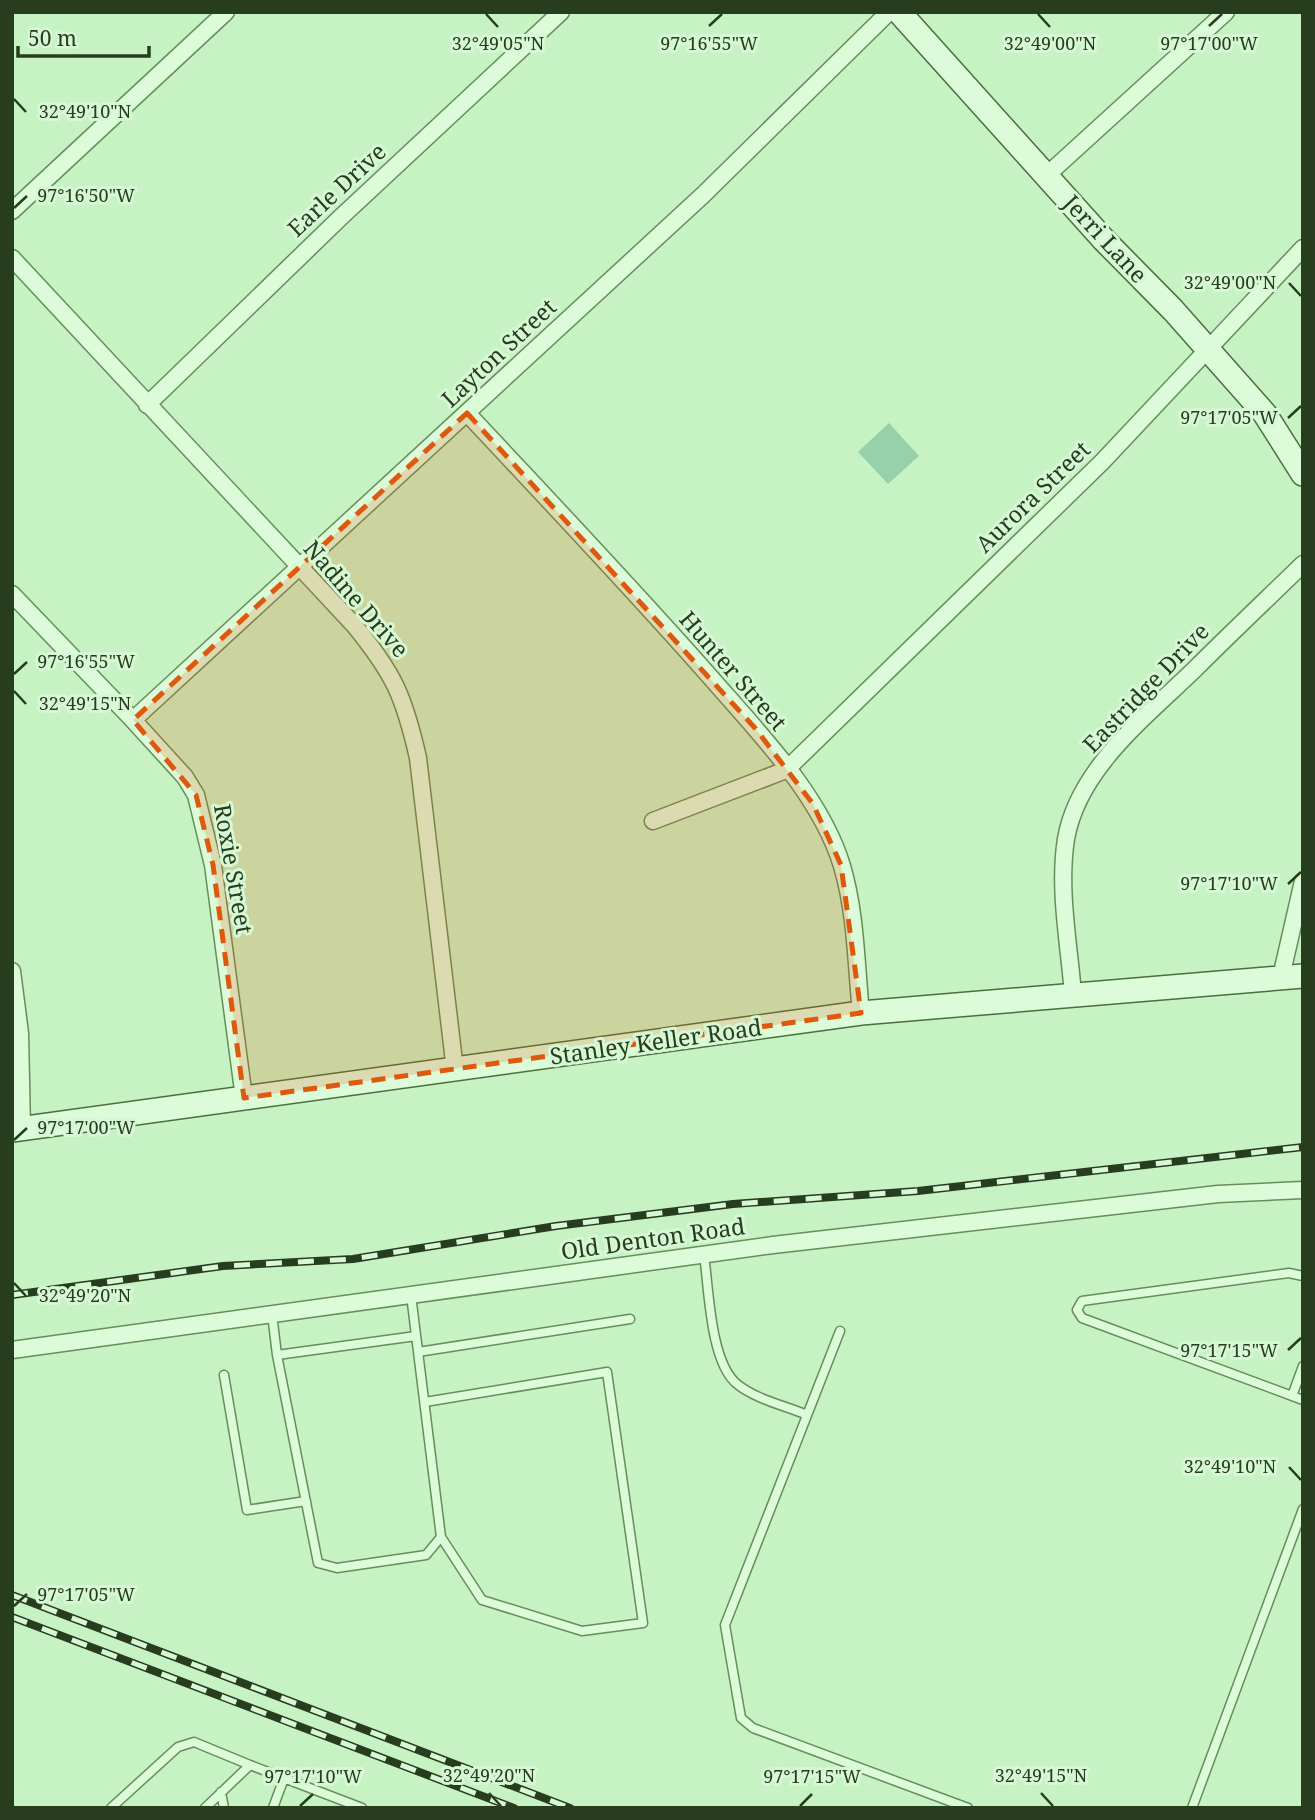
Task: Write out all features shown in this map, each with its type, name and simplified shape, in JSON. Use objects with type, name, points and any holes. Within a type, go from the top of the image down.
[{"type":"street","points":[[12,211],[226,12]]},
{"type":"street","name":"Earle Drive","points":[[147,405],[341,217],[561,12]]},
{"type":"street","name":"Layton Street","points":[[133,720],[703,195],[889,12]]},
{"type":"street","name":"Jerri Lane","points":[[899,12],[1265,414],[1303,474]]},
{"type":"street","points":[[1046,176],[1226,12]]},
{"type":"street","name":"Aurora Street","points":[[786,770],[1102,462],[1303,248]]},
{"type":"street","name":"Nadine Drive","points":[[12,258],[387,665],[410,719],[418,758],[455,1070]]},
{"type":"street","name":"Hunter Street","points":[[467,413],[685,648],[755,728],[813,804],[841,865],[850,901],[861,1013]]},
{"type":"street","name":"Eastridge Drive","points":[[1073,994],[1064,880],[1066,840],[1071,820],[1095,773],[1126,736],[1303,564]]},
{"type":"street","name":"Roxie Street","points":[[12,594],[133,720],[185,777],[196,795],[212,865],[244,1098]]},
{"type":"street","points":[[653,821],[786,770]]},
{"type":"street","points":[[1292,977],[1303,881]]},
{"type":"street","points":[[12,971],[20,1033],[17,1129]]},
{"type":"street","name":"Stanley Keller Road","points":[[17,1129],[861,1013],[1292,977]]},
{"type":"street","name":"Old Denton Road","points":[[12,1350],[704,1255],[1218,1194],[1303,1190]]},
{"type":"lane","points":[[704,1255],[719,1352],[726,1372],[739,1386],[807,1415]]},
{"type":"lane","points":[[1303,1276],[1289,1273],[1082,1301],[1077,1310],[1082,1318],[1303,1400]]},
{"type":"lane","points":[[411,1295],[440,1537],[482,1600],[582,1630],[643,1623],[607,1372],[425,1402]]},
{"type":"lane","points":[[272,1314],[276,1355],[318,1563],[337,1569],[426,1555],[440,1537]]},
{"type":"lane","points":[[418,1352],[630,1319]]},
{"type":"lane","points":[[840,1331],[725,1625],[741,1718],[753,1728],[968,1808]]},
{"type":"lane","points":[[276,1355],[416,1336]]},
{"type":"lane","points":[[1292,1396],[1303,1366]]},
{"type":"lane","points":[[224,1375],[247,1510],[306,1501]]},
{"type":"lane","points":[[1192,1808],[1303,1509]]},
{"type":"lane","points":[[111,1808],[178,1747],[194,1742],[362,1808]]},
{"type":"lane","points":[[205,1808],[250,1765]]},
{"type":"lane","points":[[274,1808],[284,1778]]},
{"type":"lane","points":[[221,1792],[224,1808]]},
{"type":"highlighted area","points":[[467,413],[755,728],[813,804],[841,865],[861,1013],[244,1098],[213,865],[196,795],[133,720]]},
{"type":"green space","points":[[889,423],[919,456],[888,484],[858,452]]},
{"type":"railway","points":[[12,1295],[223,1266],[353,1259],[556,1226],[733,1204],[918,1191],[1303,1147]]},
{"type":"railway","points":[[12,1595],[570,1808]]},
{"type":"railway","points":[[12,1617],[514,1808]]}]
